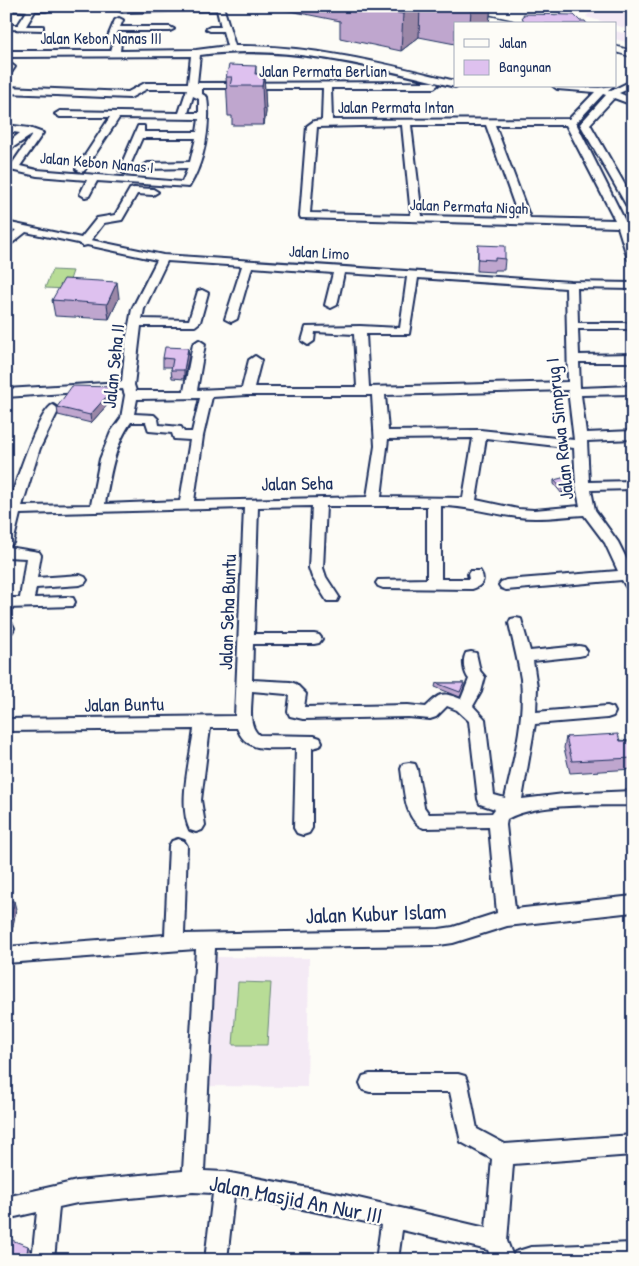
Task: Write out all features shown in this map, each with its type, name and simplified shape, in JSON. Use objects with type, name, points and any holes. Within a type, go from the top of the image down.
[{"type":"main road","points":[[429,6],[515,21]]},
{"type":"main road","points":[[471,7],[515,21]]},
{"type":"main road","points":[[616,40],[633,45]]},
{"type":"main road","points":[[616,49],[633,54]]},
{"type":"main road","points":[[616,55],[633,59]]},
{"type":"street","points":[[6,8],[46,9]]},
{"type":"street","points":[[115,53],[116,43],[111,39],[122,8],[149,11],[184,8],[220,8],[232,49]]},
{"type":"street","points":[[184,8],[184,20]]},
{"type":"street","points":[[20,28],[32,9]]},
{"type":"street","points":[[6,27],[40,28]]},
{"type":"street","points":[[116,29],[170,29]]},
{"type":"street","points":[[210,30],[226,29]]},
{"type":"street","name":"Jalan Kebon Nanas III","points":[[6,54],[196,53],[232,49],[290,50],[348,67],[454,85]]},
{"type":"street","points":[[148,166],[194,165],[204,116],[203,97],[198,95],[199,85],[190,63],[196,53]]},
{"type":"street","points":[[345,85],[348,67]]},
{"type":"street","points":[[616,81],[633,72]]},
{"type":"street","points":[[616,88],[633,83]]},
{"type":"street","points":[[183,115],[199,85]]},
{"type":"street","points":[[327,85],[327,122]]},
{"type":"street","name":"Jalan Permata Berlian","points":[[6,90],[130,95],[143,86],[454,85]]},
{"type":"street","points":[[591,88],[608,90],[633,102]]},
{"type":"street","points":[[608,90],[571,122],[572,128],[628,224],[633,259]]},
{"type":"street","points":[[608,90],[586,126],[633,208]]},
{"type":"street","points":[[60,114],[204,116]]},
{"type":"street","points":[[81,169],[116,114]]},
{"type":"street","points":[[124,170],[147,115]]},
{"type":"street","points":[[406,122],[417,219]]},
{"type":"street","points":[[488,122],[526,222]]},
{"type":"street","name":"Jalan Permata Intan","points":[[305,216],[312,126],[317,123],[571,122]]},
{"type":"street","points":[[6,128],[38,134],[10,167]]},
{"type":"street","points":[[6,149],[28,131]]},
{"type":"street","points":[[138,135],[200,135]]},
{"type":"street","name":"Jalan Kebon Nanas I","points":[[10,167],[38,173],[185,185],[190,178],[194,165]]},
{"type":"street","points":[[85,194],[93,178]]},
{"type":"street","points":[[83,243],[101,220],[118,218],[122,214],[134,191],[175,194]]},
{"type":"street","name":"Jalan Permata Nigah","points":[[305,216],[628,224]]},
{"type":"street","name":"Jalan Limo","points":[[6,225],[83,243],[163,258],[571,285],[633,286]]},
{"type":"street","points":[[7,244],[24,230]]},
{"type":"street","name":"Jalan Seha II","points":[[97,508],[107,458],[117,432],[127,418],[135,322],[138,309],[163,258]]},
{"type":"street","points":[[231,318],[248,264]]},
{"type":"street","points":[[331,305],[339,269]]},
{"type":"street","points":[[308,341],[310,329],[360,329],[404,332],[413,274]]},
{"type":"street","name":"Jalan Rawa Simprug I","points":[[571,285],[572,358],[583,486],[588,510],[611,542],[630,581]]},
{"type":"street","points":[[135,322],[191,324],[194,322],[202,293]]},
{"type":"street","points":[[572,326],[633,326]]},
{"type":"street","points":[[360,329],[363,391]]},
{"type":"street","points":[[190,394],[199,344]]},
{"type":"street","points":[[572,358],[633,358]]},
{"type":"street","points":[[247,391],[255,360]]},
{"type":"street","points":[[6,392],[129,390],[207,394],[247,391],[633,390]]},
{"type":"street","points":[[374,501],[382,461],[383,435],[378,391]]},
{"type":"street","points":[[186,506],[197,436],[207,394]]},
{"type":"street","points":[[6,543],[10,510],[34,448],[53,410]]},
{"type":"street","points":[[127,418],[150,418],[154,428],[177,430],[179,436],[197,436]]},
{"type":"street","points":[[383,435],[480,434],[580,441],[633,436]]},
{"type":"street","points":[[469,503],[480,434]]},
{"type":"street","points":[[583,486],[633,485]]},
{"type":"street","name":"Jalan Seha","points":[[10,510],[374,501],[469,503],[518,513],[534,514],[588,510]]},
{"type":"street","points":[[434,501],[434,584]]},
{"type":"street","points":[[319,502],[316,568],[319,577],[332,597]]},
{"type":"street","name":"Jalan Seha Buntu","points":[[243,722],[251,503]]},
{"type":"street","points":[[6,551],[10,554],[20,552],[34,555],[26,603]]},
{"type":"street","points":[[383,583],[472,584],[476,581],[475,574]]},
{"type":"street","points":[[30,582],[80,580]]},
{"type":"street","points":[[506,585],[630,581]]},
{"type":"street","points":[[6,603],[68,602]]},
{"type":"street","points":[[508,918],[506,813],[526,738],[529,686],[516,623]]},
{"type":"street","points":[[246,639],[314,640]]},
{"type":"street","points":[[523,657],[579,651]]},
{"type":"street","points":[[465,707],[474,692],[477,677],[473,674],[471,657]]},
{"type":"street","points":[[244,685],[290,688],[298,694],[296,712],[303,713],[408,710],[430,713],[440,700],[446,699],[465,707],[477,719],[480,760],[486,799],[500,803],[506,813]]},
{"type":"street","points":[[527,719],[606,712]]},
{"type":"street","points":[[243,722],[248,735],[255,741],[309,742],[303,828]]},
{"type":"street","name":"Jalan Buntu","points":[[6,726],[243,722]]},
{"type":"street","points":[[196,824],[193,800],[203,723]]},
{"type":"street","points":[[409,769],[416,809],[424,820],[506,813],[544,802],[633,798]]},
{"type":"street","points":[[174,943],[178,846]]},
{"type":"street","name":"Jalan Kubur Islam","points":[[6,955],[206,940],[439,937],[453,935],[508,918],[633,904]]},
{"type":"street","points":[[193,1181],[206,940]]},
{"type":"street","points":[[370,1083],[458,1083],[468,1135],[503,1154],[633,1145]]},
{"type":"street","points":[[500,1250],[503,1154]]},
{"type":"street","name":"Jalan Masjid An Nur III","points":[[6,1208],[76,1192],[193,1181],[225,1182],[393,1217],[500,1250]]},
{"type":"street","points":[[216,1260],[225,1182]]},
{"type":"street","points":[[43,1260],[50,1198]]},
{"type":"street","points":[[387,1260],[393,1217]]},
{"type":"street","points":[[523,1260],[531,1258],[633,1254]]},
{"type":"shaded area","points":[[594,6],[633,7],[633,44],[616,39],[616,31],[623,33],[629,29],[616,25],[616,22],[604,22],[586,17]]},
{"type":"shaded area","points":[[210,957],[309,958],[307,1087],[200,1086]]},
{"type":"green space","points":[[52,270],[73,271],[67,289],[45,288]]},
{"type":"green space","points":[[238,982],[271,983],[267,1045],[233,1045]]},
{"type":"building","points":[[364,6],[413,6],[403,14]]},
{"type":"building","points":[[452,6],[475,6],[471,10]]},
{"type":"building","points":[[523,14],[574,15],[580,21],[586,22],[524,22],[522,16],[524,16]]},
{"type":"building","points":[[229,65],[256,66],[255,74],[264,74],[262,86],[230,86],[232,77],[226,77]]},
{"type":"building","points":[[478,245],[505,246],[505,259],[478,259]]},
{"type":"building","points":[[64,279],[117,282],[107,304],[52,300]]},
{"type":"building","points":[[165,347],[188,348],[184,370],[171,370],[173,359],[163,358]]},
{"type":"building","points":[[72,386],[115,387],[90,415],[57,407]]},
{"type":"building","points":[[570,476],[575,481],[576,487],[563,490],[554,480]]},
{"type":"building","points":[[436,683],[464,683],[460,692]]},
{"type":"building","points":[[618,734],[620,741],[633,741],[633,758],[572,761],[566,737]]},
{"type":"building","points":[[6,901],[14,901],[8,935],[6,935]]},
{"type":"building","points":[[6,1238],[28,1246],[27,1253],[30,1255],[28,1260],[6,1260]]}]
